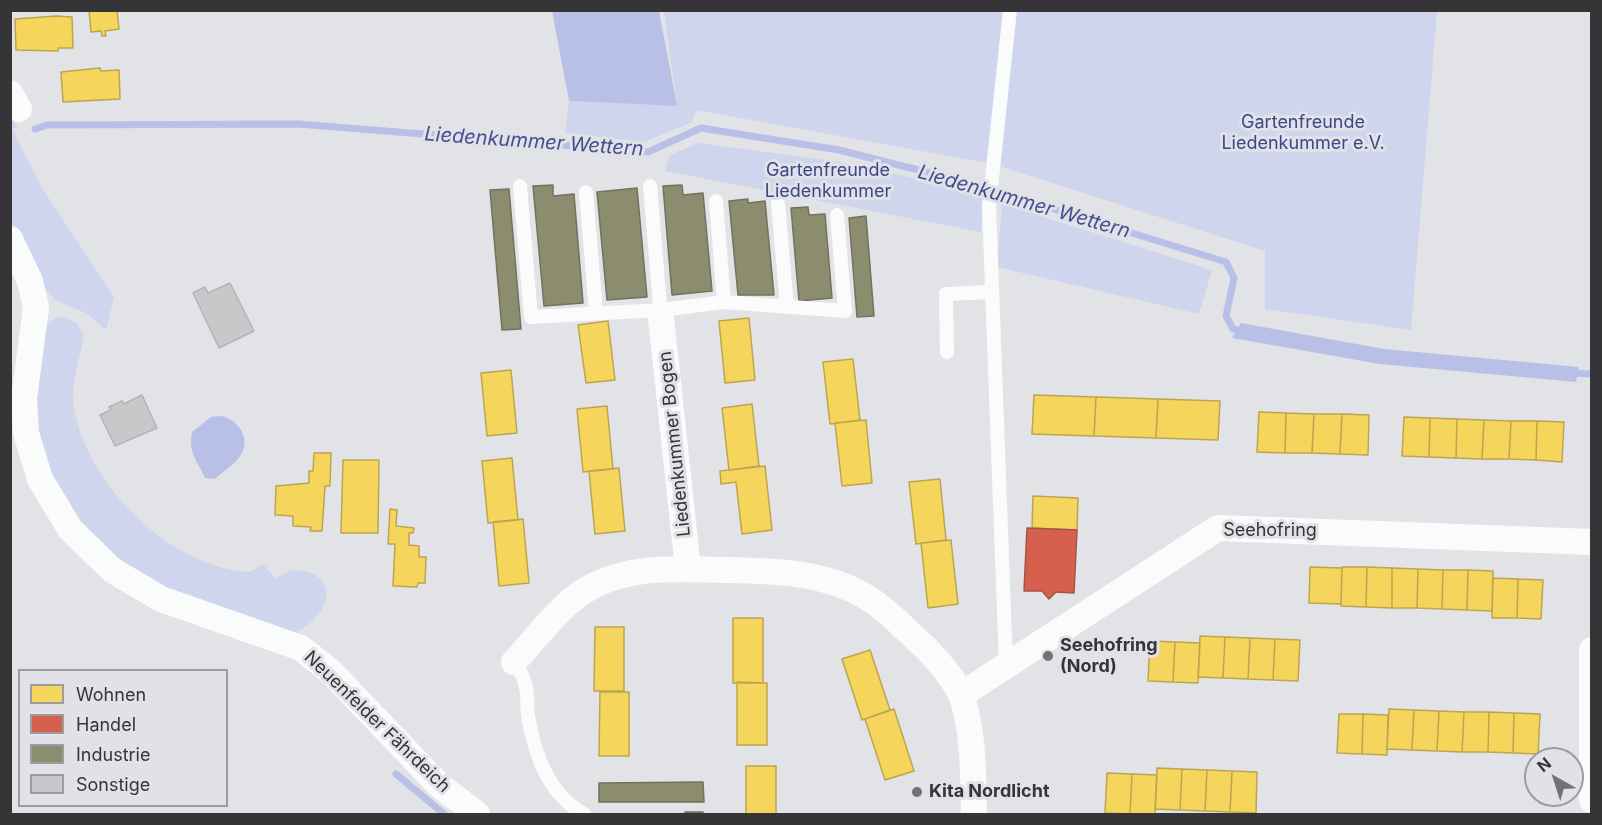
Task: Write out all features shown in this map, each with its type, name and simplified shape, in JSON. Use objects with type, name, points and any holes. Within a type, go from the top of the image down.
[{"type":"street","name":"Neuenfelder Fährdeich","points":[[10,239],[30,281],[36,307],[24,399],[26,433],[40,479],[70,529],[112,570],[161,599],[301,648],[330,671],[439,785],[477,814]]},
{"type":"street","name":"Liedenkummer Bogen","points":[[661,314],[687,569]]},
{"type":"street","name":"Seehofring","points":[[961,695],[1218,528],[1592,542]]},
{"type":"street","points":[[514,662],[567,606],[591,586],[624,573],[687,569],[779,572],[815,576],[868,598],[930,652],[961,695],[972,748],[974,814]]},
{"type":"street","points":[[1592,650],[1592,800]]},
{"type":"lane","points":[[1006,666],[990,292],[989,207],[1010,10]]},
{"type":"lane","points":[[519,186],[531,317],[596,312],[661,314],[724,302],[845,311],[837,215]]},
{"type":"lane","points":[[650,186],[661,314]]},
{"type":"lane","points":[[586,192],[596,312]]},
{"type":"lane","points":[[716,201],[724,302]]},
{"type":"lane","points":[[778,203],[787,307]]},
{"type":"lane","points":[[947,352],[946,294],[990,292]]},
{"type":"lane","points":[[514,662],[525,682],[528,717],[549,782],[572,808],[584,814]]},
{"type":"green space","name":"Gartenfreunde Liedenkummer e.V.","points":[[664,11],[1437,11],[1411,330],[1265,309],[1265,251],[993,164],[696,110],[692,122],[644,142],[565,133],[569,101],[677,106]]},
{"type":"green space","points":[[10,115],[17,127],[12,129],[42,188],[114,297],[106,330],[86,313],[55,300],[41,283],[27,250],[11,222]]},
{"type":"green space","name":"Gartenfreunde Liedenkummer","points":[[698,143],[834,161],[984,193],[981,232],[665,171],[669,156]]},
{"type":"green space","points":[[1002,204],[1212,270],[1199,314],[997,267]]},
{"type":"green space","points":[[62,316],[77,323],[84,336],[74,384],[75,413],[84,441],[98,469],[117,495],[139,520],[165,540],[193,556],[222,567],[251,572],[263,564],[276,579],[291,570],[308,572],[319,578],[325,587],[326,597],[323,608],[304,628],[290,634],[221,613],[182,597],[130,567],[107,549],[67,506],[53,481],[42,453],[36,411],[38,375],[45,327],[55,318]]},
{"type":"water","points":[[552,11],[659,11],[677,106],[569,101]]},
{"type":"water","points":[[1241,323],[1384,349],[1579,367],[1576,382],[1380,364],[1232,338]]},
{"type":"water","points":[[222,416],[240,428],[245,440],[244,447],[237,460],[215,479],[205,478],[192,451],[192,432],[211,417]]},
{"type":"building: Wohnen","points":[[89,10],[117,10],[119,29],[105,31],[106,36],[102,36],[101,31],[91,32]]},
{"type":"building: Wohnen","points":[[72,17],[73,48],[58,48],[58,51],[16,50],[15,19]]},
{"type":"building: Wohnen","points":[[100,68],[101,71],[119,70],[120,99],[63,102],[61,72]]},
{"type":"building: Wohnen","points":[[749,318],[755,380],[725,383],[719,321]]},
{"type":"building: Wohnen","points":[[608,321],[615,380],[586,383],[578,325]]},
{"type":"building: Wohnen","points":[[853,359],[860,420],[830,424],[823,362]]},
{"type":"building: Wohnen","points":[[511,370],[517,433],[487,436],[481,373]]},
{"type":"building: Wohnen","points":[[1034,395],[1096,397],[1094,436],[1032,434]]},
{"type":"building: Wohnen","points":[[1096,397],[1158,399],[1156,438],[1094,436]]},
{"type":"building: Wohnen","points":[[1158,399],[1220,401],[1218,440],[1156,438]]},
{"type":"building: Wohnen","points":[[752,404],[759,466],[729,470],[722,408]]},
{"type":"building: Wohnen","points":[[607,406],[613,469],[583,472],[577,409]]},
{"type":"building: Wohnen","points":[[1259,412],[1286,413],[1285,453],[1257,452]]},
{"type":"building: Wohnen","points":[[1286,413],[1314,414],[1312,453],[1285,453]]},
{"type":"building: Wohnen","points":[[1314,414],[1342,414],[1340,454],[1312,453]]},
{"type":"building: Wohnen","points":[[1342,414],[1369,415],[1368,455],[1340,454]]},
{"type":"building: Wohnen","points":[[1404,417],[1430,418],[1429,457],[1402,456]]},
{"type":"building: Wohnen","points":[[1430,418],[1457,419],[1456,458],[1429,457]]},
{"type":"building: Wohnen","points":[[1457,419],[1484,420],[1482,459],[1456,458]]},
{"type":"building: Wohnen","points":[[866,420],[872,483],[842,486],[835,423]]},
{"type":"building: Wohnen","points":[[1484,420],[1511,421],[1509,459],[1482,459]]},
{"type":"building: Wohnen","points":[[1511,421],[1537,421],[1536,460],[1509,459]]},
{"type":"building: Wohnen","points":[[1537,421],[1564,422],[1562,462],[1536,460]]},
{"type":"building: Wohnen","points":[[314,453],[331,453],[330,486],[325,486],[322,531],[310,531],[311,527],[293,526],[293,516],[275,515],[276,486],[309,483],[309,471],[313,471]]},
{"type":"building: Wohnen","points":[[512,458],[518,520],[488,523],[482,461]]},
{"type":"building: Wohnen","points":[[343,460],[379,460],[378,533],[341,533]]},
{"type":"building: Wohnen","points":[[765,466],[772,530],[742,534],[736,482],[721,484],[720,471]]},
{"type":"building: Wohnen","points":[[619,468],[625,531],[595,534],[589,471]]},
{"type":"building: Wohnen","points":[[940,479],[946,540],[916,544],[909,482]]},
{"type":"building: Wohnen","points":[[1033,496],[1078,498],[1077,530],[1032,528]]},
{"type":"building: Wohnen","points":[[390,509],[397,510],[396,526],[414,528],[413,533],[409,533],[409,545],[419,546],[419,557],[426,557],[425,583],[418,583],[417,587],[393,586],[395,544],[388,544]]},
{"type":"building: Wohnen","points":[[523,519],[529,583],[499,586],[493,522]]},
{"type":"building: Wohnen","points":[[951,540],[958,604],[928,608],[921,543]]},
{"type":"building: Wohnen","points":[[1310,567],[1342,568],[1341,604],[1309,603]]},
{"type":"building: Wohnen","points":[[1342,567],[1367,567],[1366,607],[1341,606]]},
{"type":"building: Wohnen","points":[[1367,567],[1392,568],[1392,608],[1366,607]]},
{"type":"building: Wohnen","points":[[1392,568],[1418,569],[1417,608],[1392,608]]},
{"type":"building: Wohnen","points":[[1418,569],[1443,570],[1442,609],[1417,608]]},
{"type":"building: Wohnen","points":[[1443,570],[1468,570],[1467,610],[1442,609]]},
{"type":"building: Wohnen","points":[[1468,570],[1493,571],[1492,611],[1467,610]]},
{"type":"building: Wohnen","points":[[1493,578],[1518,579],[1517,618],[1492,618]]},
{"type":"building: Wohnen","points":[[1518,579],[1543,580],[1541,619],[1517,618]]},
{"type":"building: Wohnen","points":[[733,618],[763,618],[763,683],[733,683]]},
{"type":"building: Wohnen","points":[[595,627],[624,627],[624,691],[594,691]]},
{"type":"building: Wohnen","points":[[1200,636],[1225,637],[1223,678],[1198,677]]},
{"type":"building: Wohnen","points":[[1225,637],[1250,638],[1248,679],[1223,678]]},
{"type":"building: Wohnen","points":[[1250,638],[1275,639],[1273,680],[1248,679]]},
{"type":"building: Wohnen","points":[[1275,639],[1300,640],[1298,681],[1273,680]]},
{"type":"building: Wohnen","points":[[1150,641],[1175,642],[1173,682],[1148,681]]},
{"type":"building: Wohnen","points":[[1175,642],[1200,643],[1198,683],[1173,682]]},
{"type":"building: Wohnen","points":[[870,650],[890,710],[862,720],[842,659]]},
{"type":"building: Wohnen","points":[[737,682],[767,683],[767,745],[737,745]]},
{"type":"building: Wohnen","points":[[600,692],[629,692],[629,756],[599,756]]},
{"type":"building: Wohnen","points":[[894,709],[914,771],[885,780],[865,719]]},
{"type":"building: Wohnen","points":[[1389,709],[1414,710],[1412,750],[1387,749]]},
{"type":"building: Wohnen","points":[[1414,710],[1439,711],[1437,751],[1412,750]]},
{"type":"building: Wohnen","points":[[1439,711],[1464,712],[1462,752],[1437,751]]},
{"type":"building: Wohnen","points":[[1464,712],[1489,712],[1488,752],[1462,752]]},
{"type":"building: Wohnen","points":[[1489,712],[1514,713],[1513,753],[1488,752]]},
{"type":"building: Wohnen","points":[[1514,713],[1540,714],[1538,747],[1524,747],[1524,753],[1513,753]]},
{"type":"building: Wohnen","points":[[1339,714],[1363,714],[1362,754],[1337,753]]},
{"type":"building: Wohnen","points":[[1363,714],[1388,715],[1387,755],[1362,754]]},
{"type":"building: Wohnen","points":[[746,766],[776,766],[776,814],[746,814]]},
{"type":"building: Wohnen","points":[[1157,768],[1182,769],[1180,810],[1155,809]]},
{"type":"building: Wohnen","points":[[1182,769],[1207,770],[1205,811],[1180,810]]},
{"type":"building: Wohnen","points":[[1207,770],[1232,771],[1230,812],[1205,811]]},
{"type":"building: Wohnen","points":[[1232,771],[1257,772],[1256,813],[1230,812]]},
{"type":"building: Wohnen","points":[[1107,773],[1132,774],[1130,814],[1105,813]]},
{"type":"building: Wohnen","points":[[1132,774],[1157,775],[1155,814],[1130,814]]},
{"type":"building: Handel","points":[[1027,528],[1077,530],[1074,593],[1056,592],[1049,599],[1042,591],[1024,591]]},
{"type":"building: Industrie","points":[[553,185],[553,196],[574,194],[583,303],[544,306],[533,186]]},
{"type":"building: Industrie","points":[[682,185],[683,195],[703,193],[712,291],[672,295],[663,186]]},
{"type":"building: Industrie","points":[[637,188],[647,297],[607,300],[597,192]]},
{"type":"building: Industrie","points":[[509,189],[521,329],[502,330],[490,190]]},
{"type":"building: Industrie","points":[[748,199],[748,203],[765,201],[774,295],[738,295],[729,201]]},
{"type":"building: Industrie","points":[[808,207],[809,215],[825,214],[832,298],[799,301],[791,208]]},
{"type":"building: Industrie","points":[[866,216],[874,316],[857,317],[849,218]]},
{"type":"building: Industrie","points":[[703,782],[704,802],[599,802],[599,783]]},
{"type":"building: Industrie","points":[[685,812],[703,812],[703,814],[685,814]]},
{"type":"building: Sonstige","points":[[230,283],[254,331],[219,348],[193,293],[205,287],[208,293]]},
{"type":"building: Sonstige","points":[[142,395],[157,428],[115,446],[100,415],[111,410],[109,407],[122,401],[124,404]]},
{"type":"waterway","name":"Liedenkummer Wettern","points":[[35,129],[47,125],[298,124],[648,152],[701,128],[839,150],[966,182],[1226,262],[1234,278],[1226,316],[1233,329],[1244,331]]},
{"type":"waterway","name":"Liedenkummer Wettern","points":[[1570,373],[1592,374]]},
{"type":"waterway","points":[[396,774],[444,814]]},
{"type":"place","name":"Seehofring (Nord)","points":[[1048,656]]},
{"type":"place","name":"Kita Nordlicht","points":[[917,792]]}]
